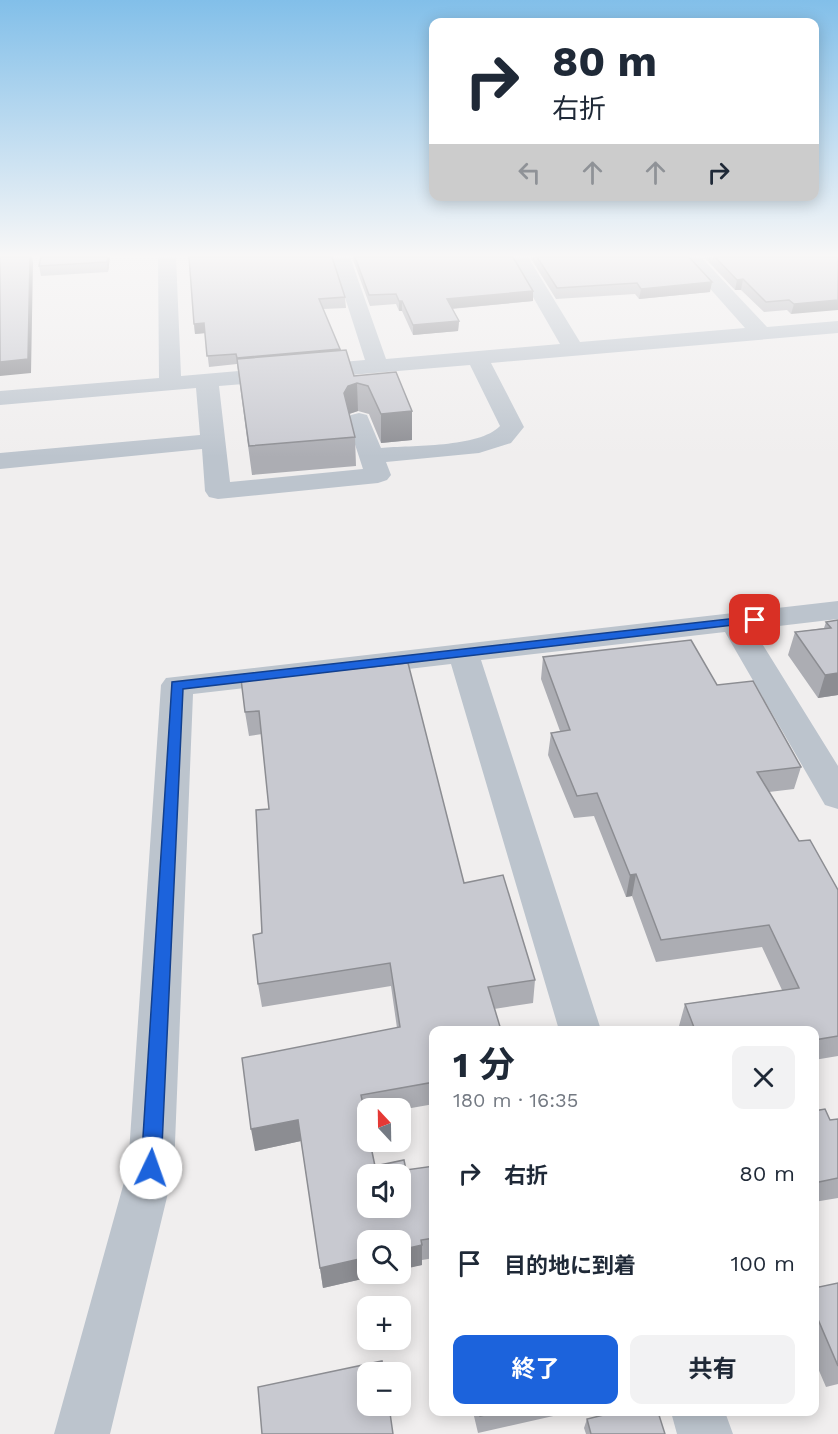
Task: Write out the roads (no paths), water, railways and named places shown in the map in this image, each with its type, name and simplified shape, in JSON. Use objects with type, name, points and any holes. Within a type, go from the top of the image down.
[{"type":"street","points":[[169,324],[170,383]]},
{"type":"street","points":[[364,324],[378,366]]},
{"type":"street","points":[[558,324],[573,350]]},
{"type":"street","points":[[753,324],[762,334]]},
{"type":"street","points":[[0,398],[838,327]]},
{"type":"street","points":[[371,456],[470,448],[502,438],[512,427],[478,358]]},
{"type":"street","points":[[207,380],[218,491],[378,475],[358,420]]},
{"type":"street","points":[[0,461],[213,441]]},
{"type":"street","points":[[82,1434],[151,1168],[177,686],[838,610]]},
{"type":"street","points":[[734,622],[838,795]]},
{"type":"street","points":[[463,652],[579,1026]]},
{"type":"street","points":[[699,1416],[705,1434]]}]
